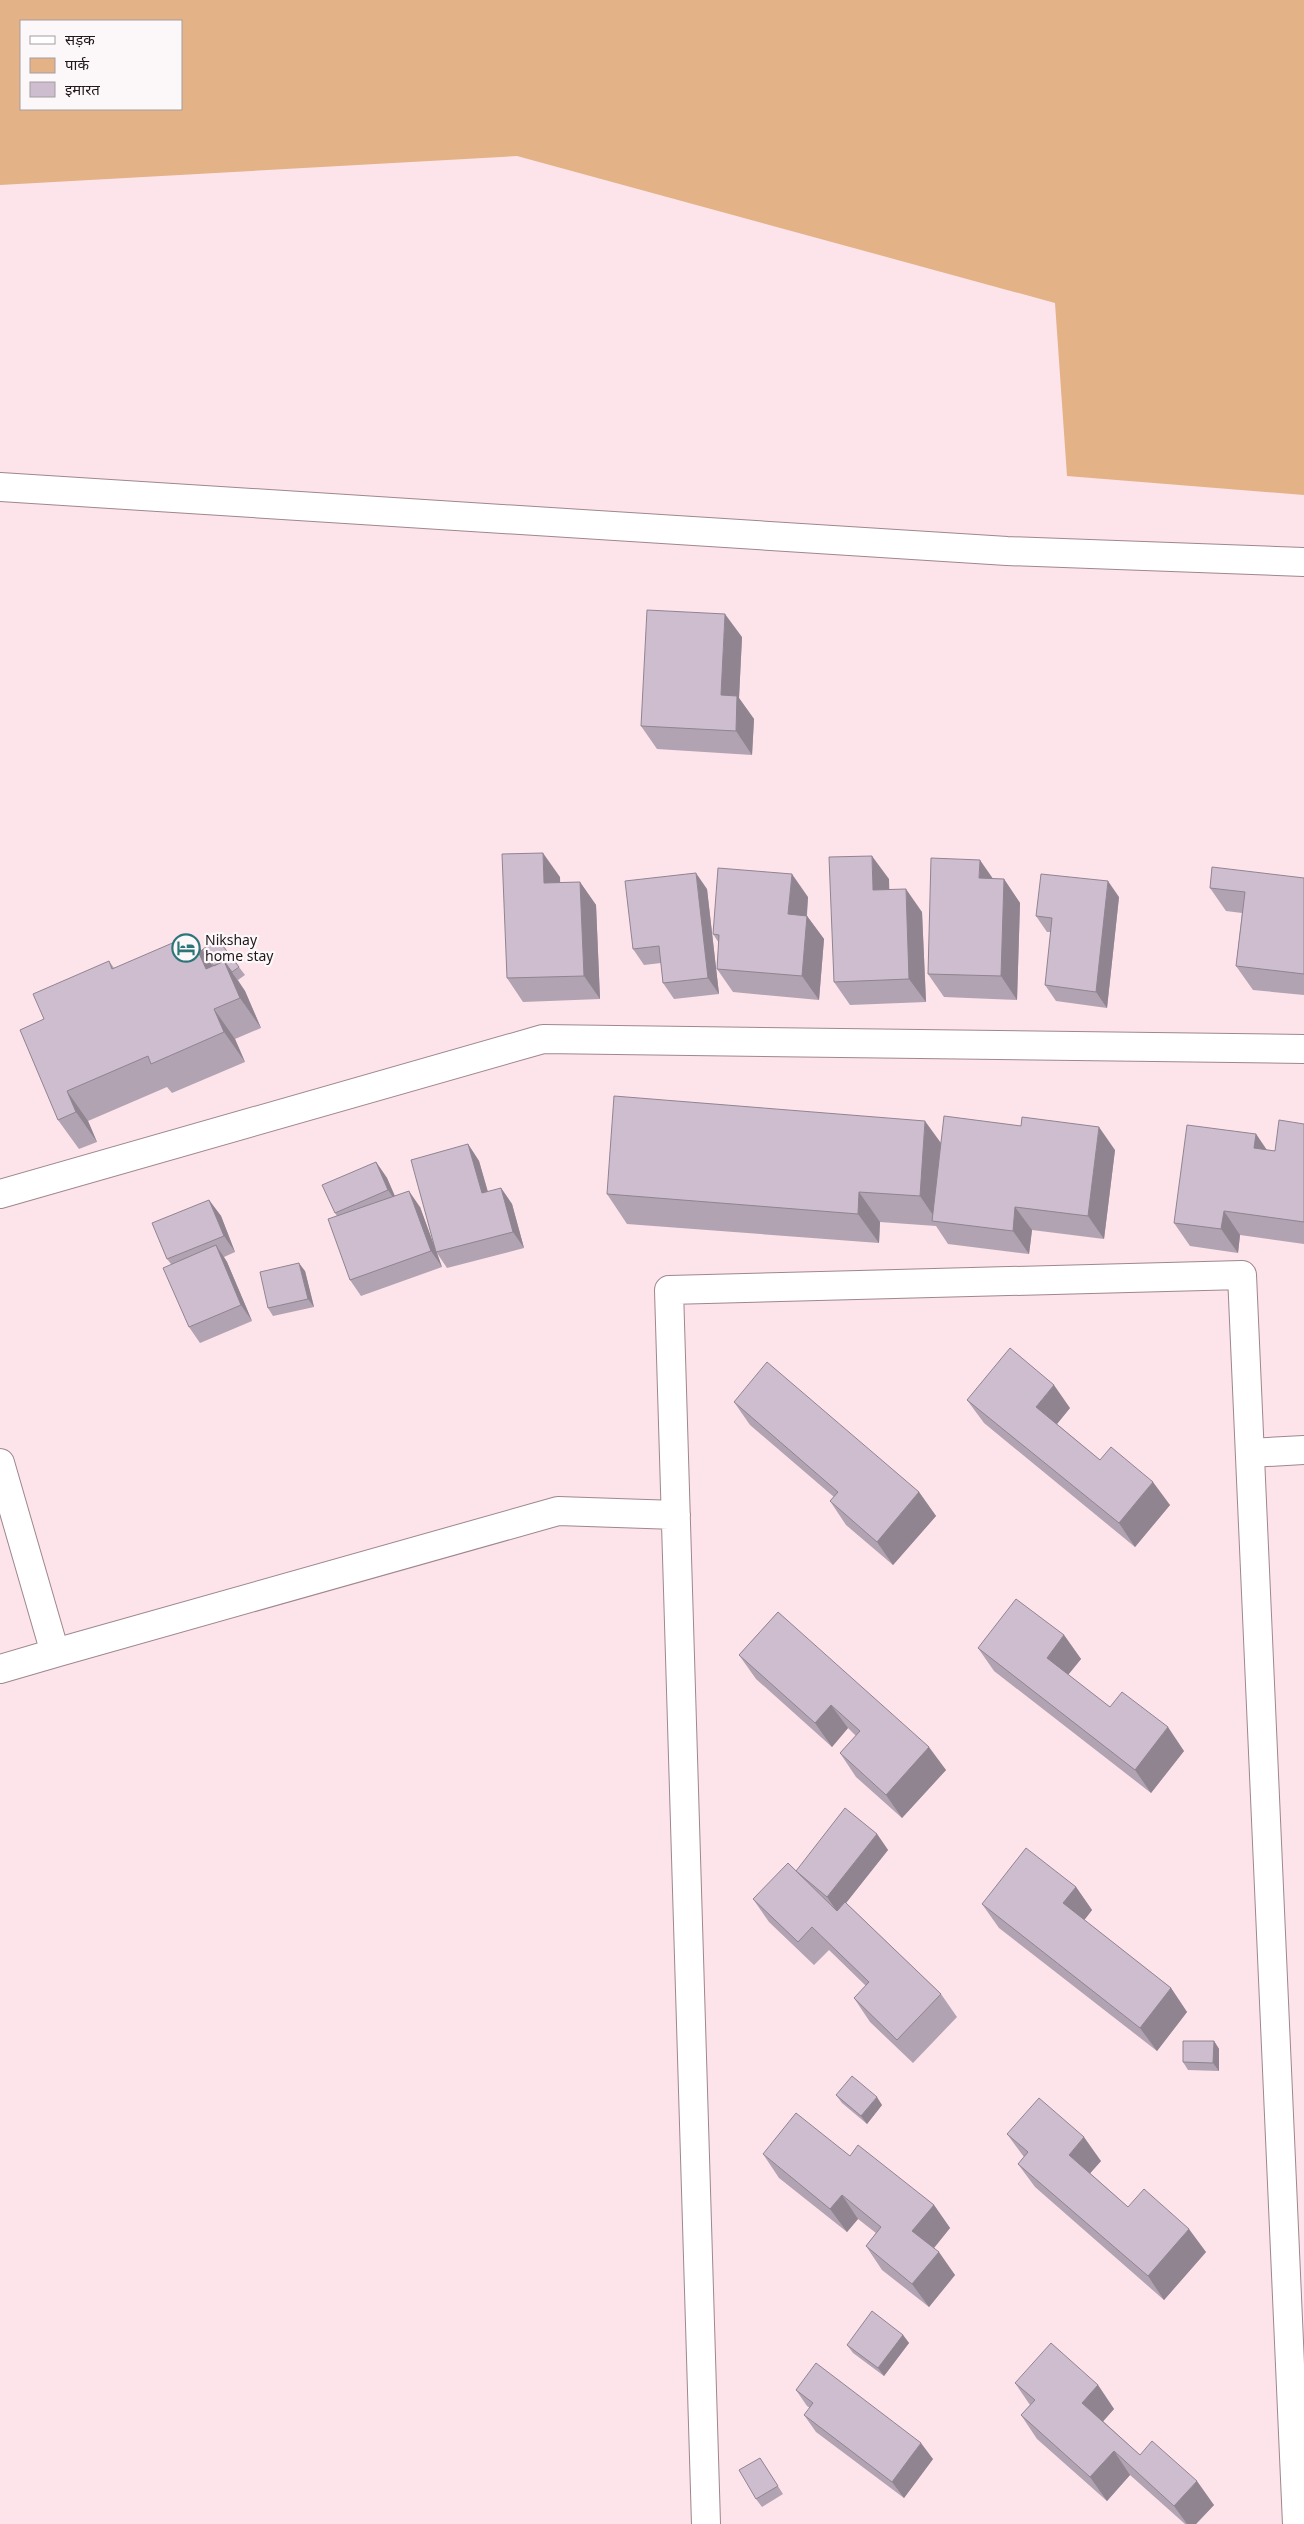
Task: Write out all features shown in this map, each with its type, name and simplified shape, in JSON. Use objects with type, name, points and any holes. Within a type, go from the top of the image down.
[{"type":"street","points":[[0,487],[1007,551],[1304,562]]},
{"type":"street","points":[[0,1194],[544,1039],[1304,1049]]},
{"type":"street","points":[[706,2524],[669,1290],[1242,1275],[1297,2524]]},
{"type":"street","points":[[1250,1453],[1304,1450]]},
{"type":"street","points":[[0,1463],[55,1653]]},
{"type":"street","points":[[0,1668],[558,1511],[676,1515]]},
{"type":"green space","points":[[0,0],[1304,0],[1304,495],[1067,476],[1055,303],[517,156],[0,185]]},
{"type":"building","points":[[647,610],[725,614],[721,695],[737,696],[736,731],[641,726]]},
{"type":"building","points":[[543,853],[544,883],[580,882],[584,976],[507,978],[502,854]]},
{"type":"building","points":[[872,856],[873,890],[906,889],[909,979],[834,982],[829,857]]},
{"type":"building","points":[[931,858],[980,860],[979,878],[1004,879],[1001,976],[928,974]]},
{"type":"building","points":[[1212,867],[1304,878],[1304,974],[1236,966],[1245,892],[1210,888]]},
{"type":"building","points":[[718,868],[792,874],[788,914],[807,916],[802,976],[717,969],[719,935],[713,934]]},
{"type":"building","points":[[696,873],[708,978],[663,983],[659,946],[633,949],[625,881]]},
{"type":"building","points":[[1041,874],[1108,881],[1096,992],[1045,985],[1052,918],[1036,916]]},
{"type":"building","points":[[191,935],[206,969],[224,961],[240,998],[214,1009],[224,1032],[151,1064],[148,1056],[67,1091],[76,1112],[58,1120],[20,1030],[44,1019],[33,994],[109,961],[112,969]]},
{"type":"building","points":[[217,938],[239,967],[232,972],[224,961],[214,966],[202,950]]},
{"type":"building","points":[[614,1096],[925,1121],[920,1196],[859,1192],[858,1214],[607,1194]]},
{"type":"building","points":[[944,1116],[1021,1126],[1022,1117],[1099,1127],[1088,1216],[1015,1207],[1013,1231],[932,1221]]},
{"type":"building","points":[[1279,1120],[1304,1124],[1304,1222],[1224,1211],[1221,1229],[1174,1223],[1187,1125],[1256,1134],[1254,1148],[1275,1151]]},
{"type":"building","points":[[468,1144],[482,1193],[501,1188],[513,1232],[436,1252],[411,1160]]},
{"type":"building","points":[[376,1162],[388,1190],[335,1213],[322,1185]]},
{"type":"building","points":[[409,1191],[431,1251],[350,1280],[328,1219]]},
{"type":"building","points":[[209,1200],[224,1236],[167,1259],[152,1223]]},
{"type":"building","points":[[216,1245],[241,1305],[189,1327],[163,1268]]},
{"type":"building","points":[[299,1263],[308,1299],[268,1308],[260,1272]]},
{"type":"building","points":[[1010,1348],[1054,1385],[1036,1407],[1100,1460],[1111,1447],[1153,1482],[1119,1523],[967,1400]]},
{"type":"building","points":[[767,1362],[919,1492],[877,1542],[830,1501],[838,1492],[734,1402]]},
{"type":"building","points":[[1016,1599],[1064,1635],[1047,1658],[1110,1707],[1122,1692],[1168,1727],[1135,1770],[978,1648]]},
{"type":"building","points":[[778,1612],[929,1747],[886,1795],[840,1753],[860,1731],[831,1705],[815,1723],[739,1655]]},
{"type":"building","points":[[845,1808],[877,1834],[827,1897],[796,1871]]},
{"type":"building","points":[[1026,1848],[1076,1887],[1063,1903],[1171,1988],[1140,2028],[982,1904]]},
{"type":"building","points":[[788,1863],[837,1911],[845,1902],[941,1994],[897,2040],[854,1998],[869,1982],[812,1927],[798,1942],[753,1899]]},
{"type":"building","points":[[1183,2041],[1214,2041],[1213,2063],[1183,2062]]},
{"type":"building","points":[[852,2076],[877,2097],[861,2116],[836,2095]]},
{"type":"building","points":[[1039,2098],[1084,2137],[1069,2155],[1128,2207],[1144,2189],[1189,2229],[1148,2276],[1018,2164],[1028,2152],[1007,2134]]},
{"type":"building","points":[[796,2113],[850,2156],[858,2145],[934,2205],[912,2231],[939,2252],[912,2284],[866,2246],[881,2227],[842,2195],[830,2209],[763,2154]]},
{"type":"building","points":[[872,2311],[903,2335],[878,2368],[847,2345]]},
{"type":"building","points":[[1051,2343],[1098,2385],[1082,2403],[1140,2455],[1152,2441],[1197,2481],[1174,2506],[1114,2451],[1090,2477],[1021,2415],[1035,2400],[1015,2383]]},
{"type":"building","points":[[816,2363],[921,2443],[892,2482],[804,2415],[813,2403],[796,2390]]},
{"type":"building","points":[[760,2458],[778,2486],[756,2499],[739,2470]]},
{"type":"place","name":"Nikshay home stay","points":[[186,948]]}]
